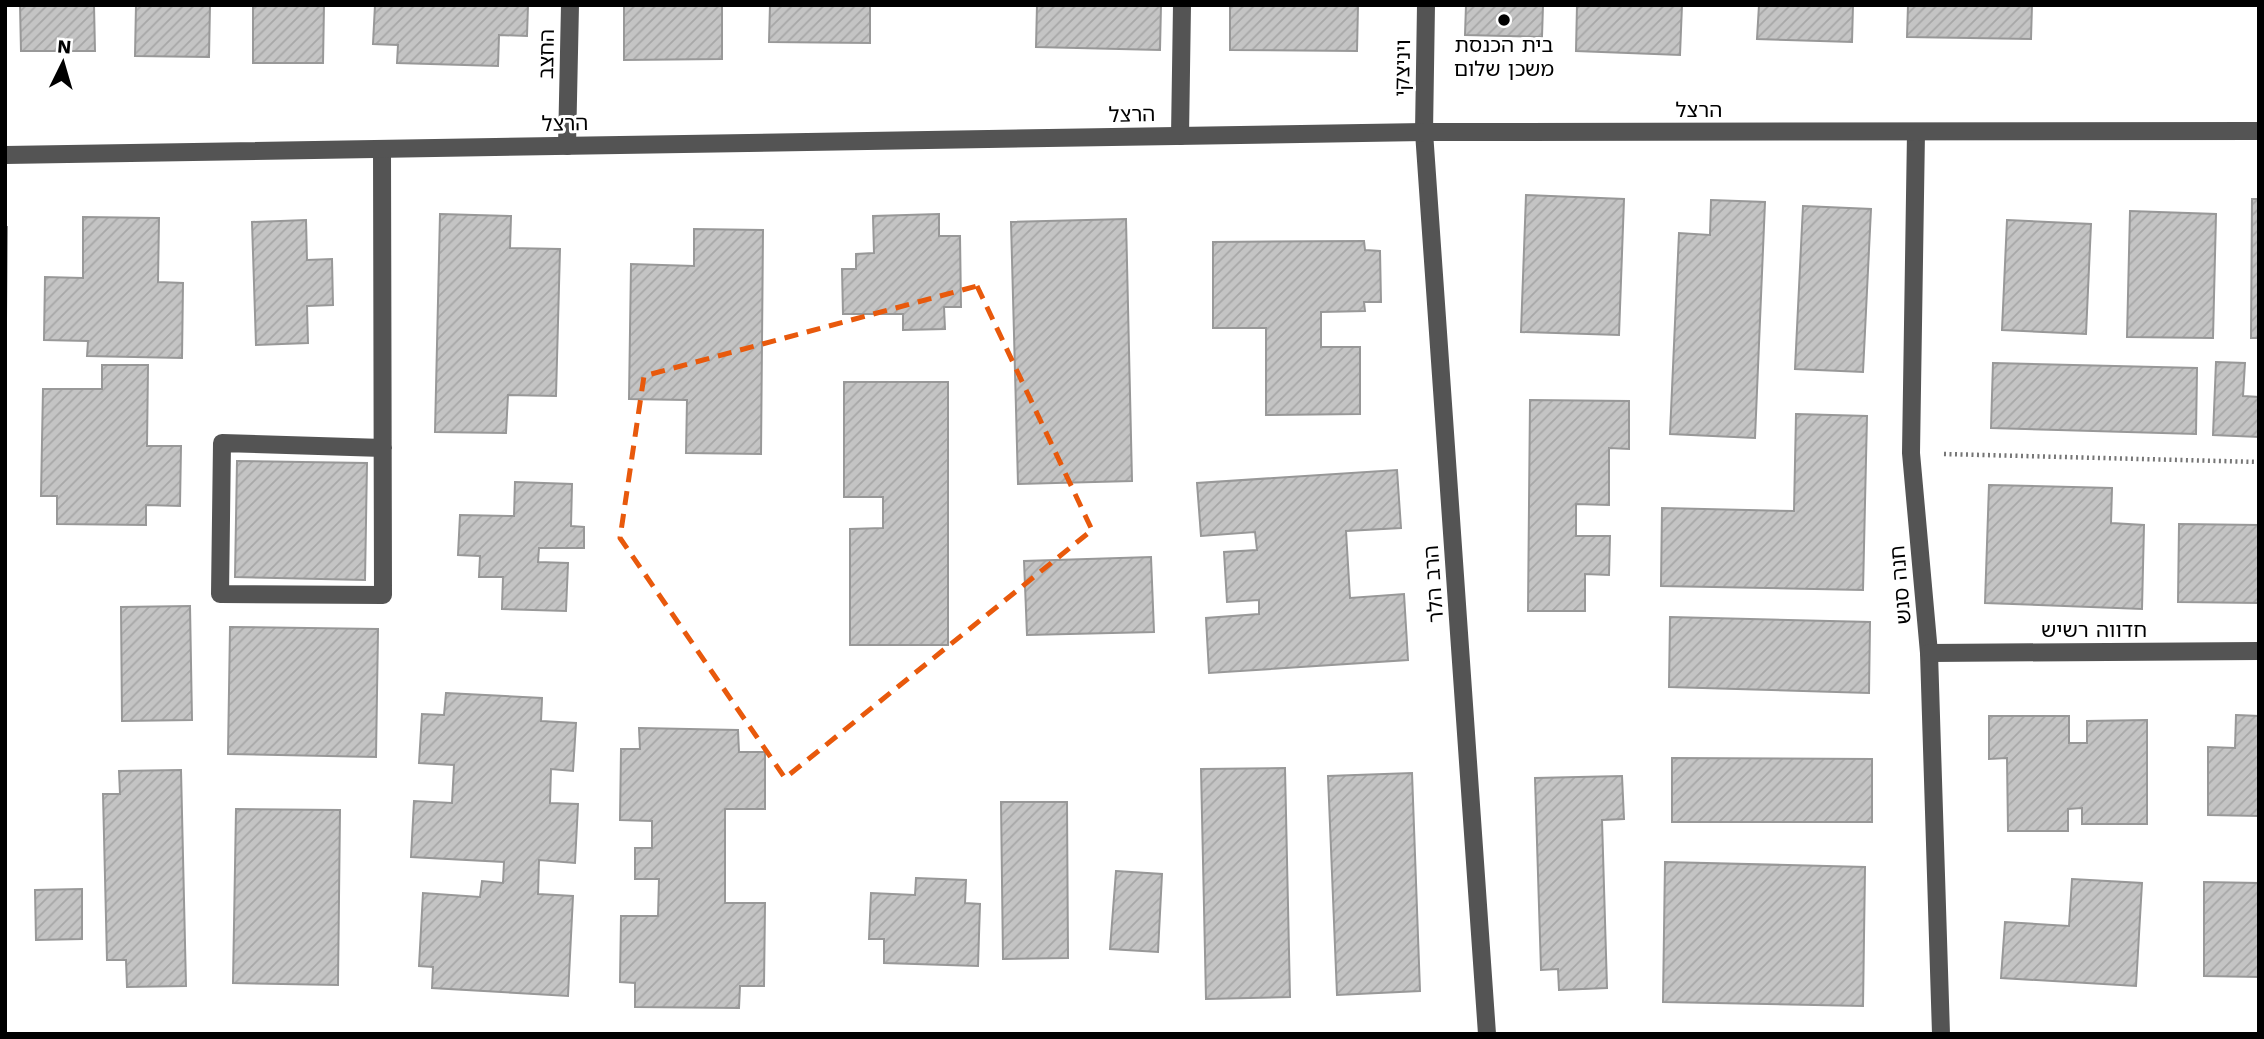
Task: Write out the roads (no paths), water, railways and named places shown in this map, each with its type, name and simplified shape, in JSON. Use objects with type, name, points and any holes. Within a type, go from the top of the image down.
[{"type":"street","name":"החצב","points":[[567,146],[570,5]]},
{"type":"street","points":[[1180,136],[1182,5]]},
{"type":"street","name":"ויניצקי","points":[[1424,132],[1426,5]]},
{"type":"street","name":"הרצל","points":[[5,155],[1424,132],[2259,131]]},
{"type":"street","name":"הרב הלר","points":[[1424,132],[1487,1034]]},
{"type":"street","name":"חנה סנש","points":[[1916,132],[1911,453],[1929,653],[1941,1034]]},
{"type":"street","points":[[382,149],[383,448],[383,595],[220,594],[222,443],[383,448]]},
{"type":"street","name":"חדווה רשיש","points":[[1929,653],[2259,651]]},
{"type":"place","name":"בית הכנסת משכן שלום","points":[[1504,20]]}]
